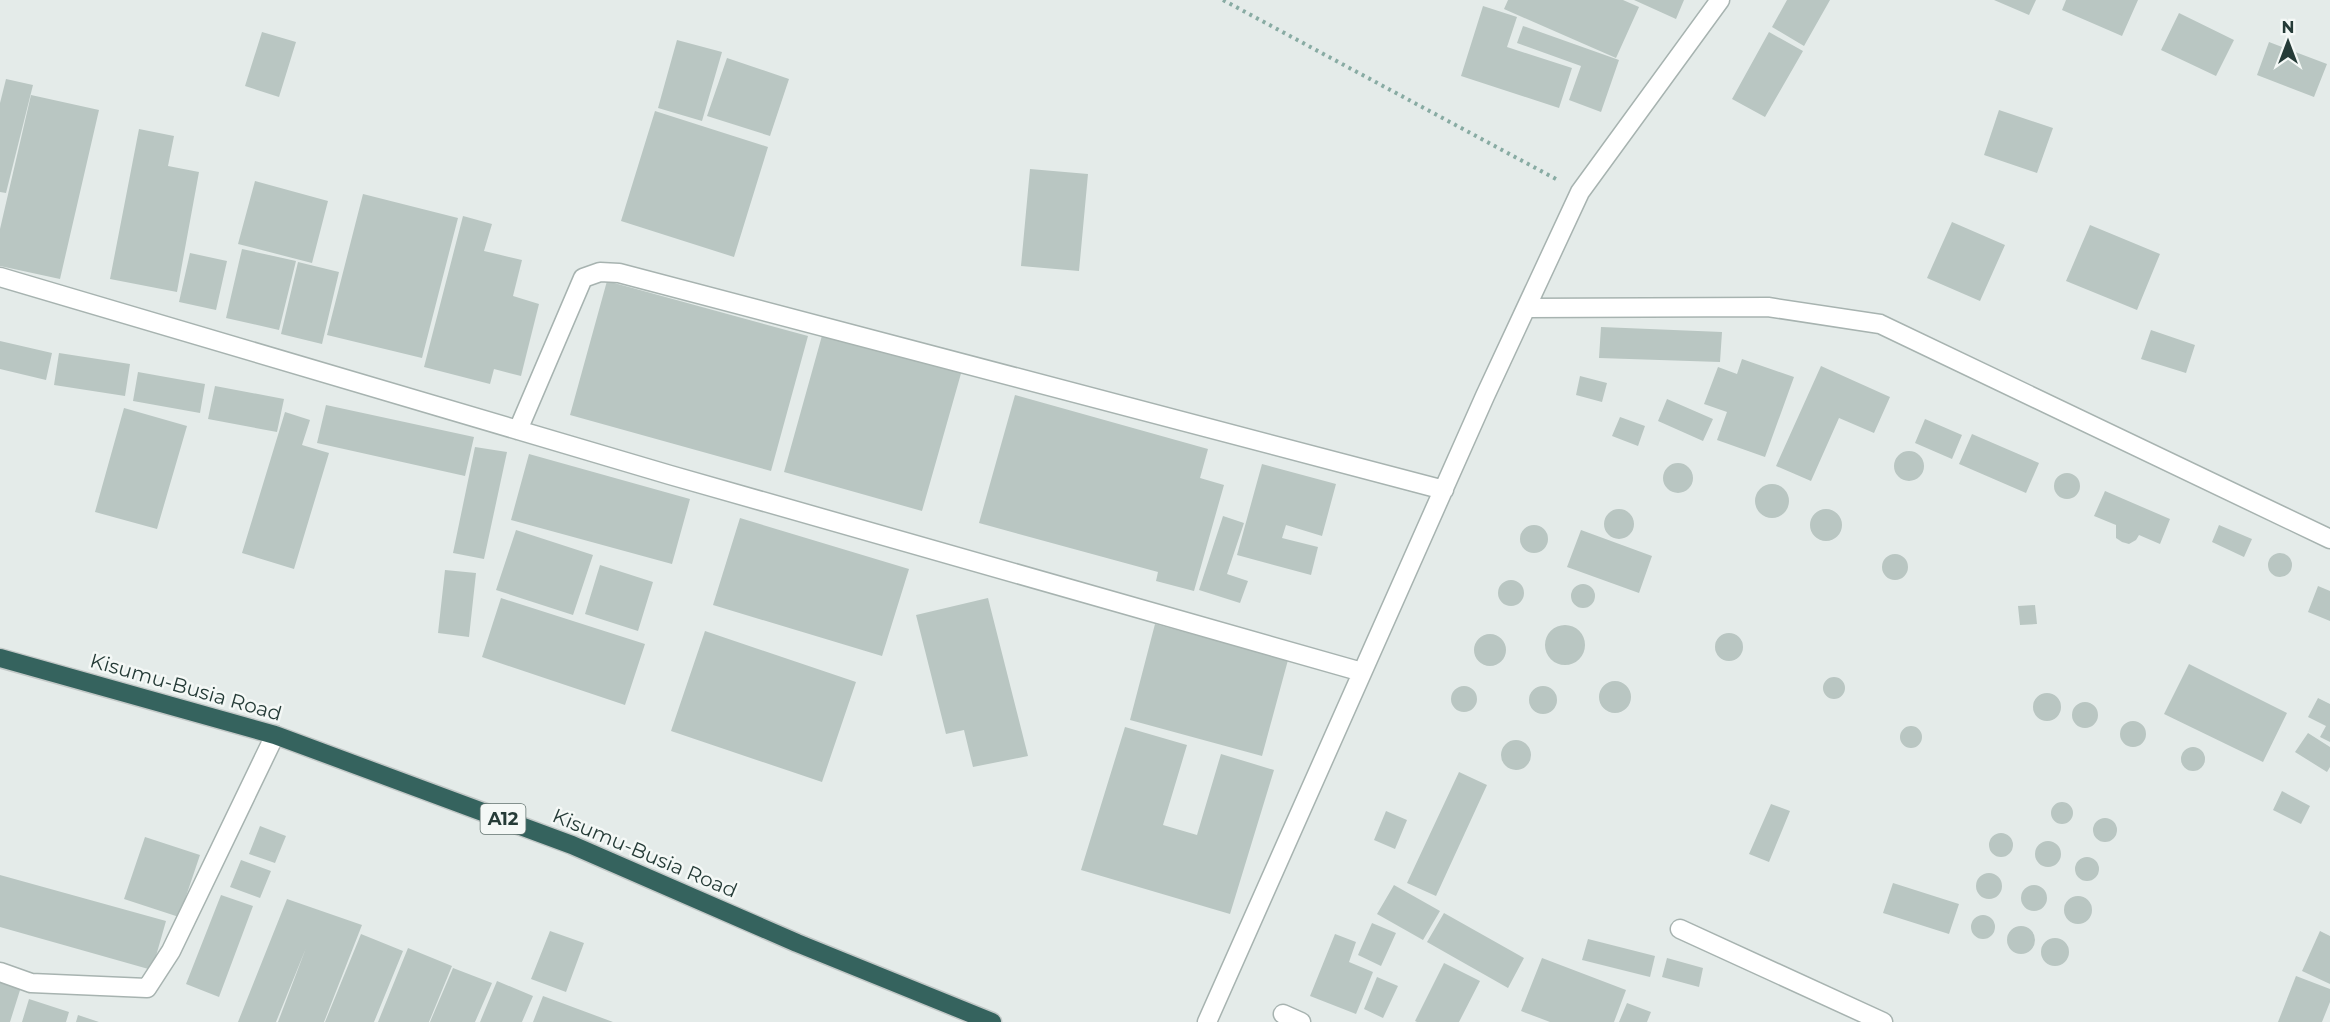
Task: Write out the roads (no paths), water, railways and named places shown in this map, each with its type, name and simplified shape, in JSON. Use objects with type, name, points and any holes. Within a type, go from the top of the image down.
[{"type":"highway","name":"Kisumu-Busia Road","points":[[0,658],[275,735],[572,845],[797,943],[992,1022]]},
{"type":"street","points":[[1207,1022],[1362,672],[1580,192],[1720,0]]},
{"type":"street","points":[[518,430],[583,278],[600,272],[619,273],[1444,490]]},
{"type":"street","points":[[0,277],[518,430],[1362,672]]},
{"type":"street","points":[[1526,308],[1768,308],[1880,324],[2330,539]]},
{"type":"street","points":[[0,972],[31,982],[147,988],[171,951],[275,735]]},
{"type":"street","points":[[1680,929],[1883,1022]]},
{"type":"street","points":[[1283,1014],[1301,1022]]}]
